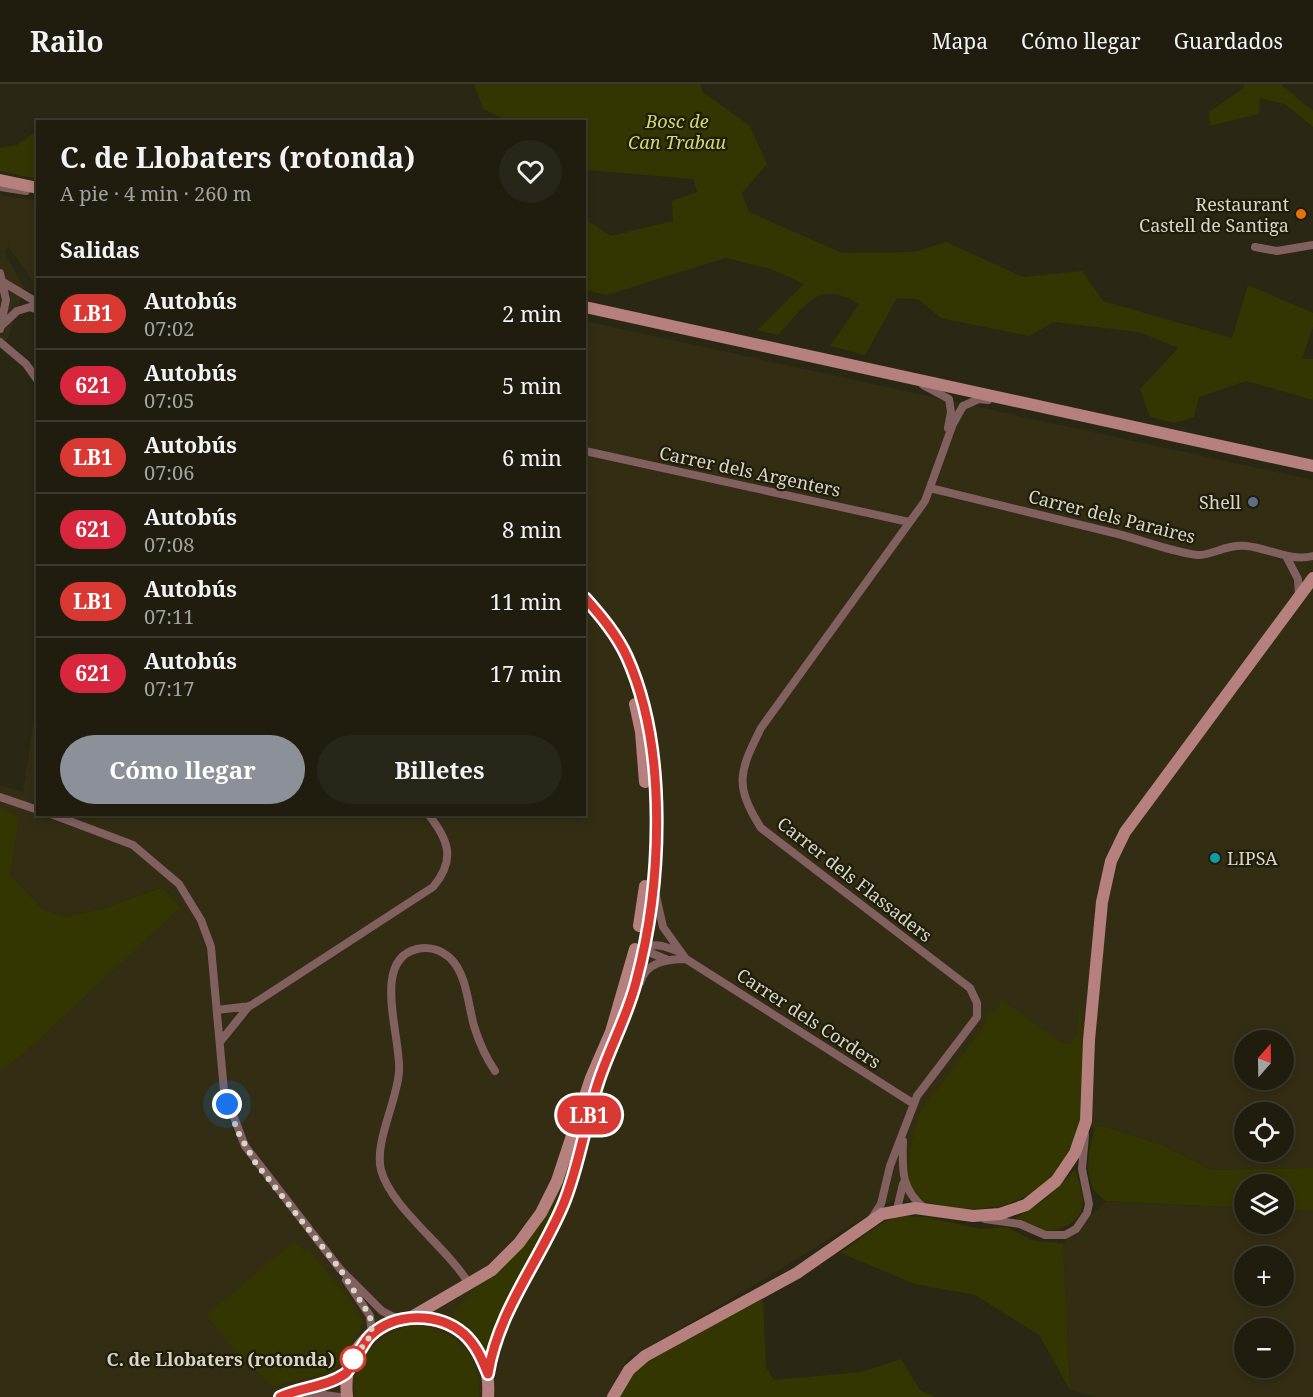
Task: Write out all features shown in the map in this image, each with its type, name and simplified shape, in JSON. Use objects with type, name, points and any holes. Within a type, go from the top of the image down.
[{"type":"main road","points":[[0,180],[36,189]]},
{"type":"main road","points":[[586,307],[1313,466]]},
{"type":"main road","points":[[613,1397],[629,1370],[645,1356],[797,1273],[870,1221],[897,1209],[926,1209],[973,1216],[1012,1211],[1026,1205],[1048,1189],[1072,1159],[1086,1121],[1092,999],[1102,902],[1111,861],[1132,824],[1313,578]]},
{"type":"main road","points":[[488,1397],[488,1374],[495,1340],[568,1192],[595,1079],[629,1006],[644,947],[654,872],[655,831],[649,726],[639,687],[616,638],[586,599]]},
{"type":"main road","points":[[586,611],[595,615],[606,630],[616,638],[637,690],[651,825],[655,831]]},
{"type":"main road","points":[[347,1397],[349,1371],[358,1351],[372,1334],[405,1319],[492,1270],[519,1243],[541,1213],[557,1181],[614,1021],[636,948],[645,887],[646,795],[640,717],[616,652],[586,612]]},
{"type":"main road","points":[[405,1319],[433,1319],[463,1334],[479,1354],[488,1374]]},
{"type":"street","points":[[0,188],[36,190]]},
{"type":"street","points":[[1255,247],[1277,251],[1313,245]]},
{"type":"street","points":[[0,273],[6,300],[1,328]]},
{"type":"street","points":[[3,282],[35,305]]},
{"type":"street","points":[[6,300],[15,297],[35,305]]},
{"type":"street","points":[[1,328],[17,311],[35,305]]},
{"type":"street","points":[[0,342],[26,364],[36,378]]},
{"type":"street","name":"Carrer dels Flassaders","points":[[899,376],[930,387],[949,399],[951,412],[943,452]]},
{"type":"street","name":"Carrer dels Flassaders","points":[[870,1221],[881,1204],[890,1166],[903,1138],[917,1095],[977,1017],[977,1003],[970,988],[761,828],[747,805],[741,783],[746,759],[761,728],[925,501],[953,424],[963,406],[979,399],[1029,404]]},
{"type":"street","name":"Carrer dels Argenters","points":[[586,451],[909,522]]},
{"type":"street","name":"Carrer dels Paraires","points":[[930,488],[1126,537],[1166,550],[1201,555],[1232,545],[1262,547],[1286,556],[1313,556]]},
{"type":"street","points":[[1286,556],[1298,579],[1299,597]]},
{"type":"street","points":[[0,797],[36,809]]},
{"type":"street","points":[[56,816],[133,845],[179,884],[201,920],[211,947],[227,1104],[245,1146],[340,1269],[370,1316],[372,1334]]},
{"type":"street","points":[[220,1042],[250,1006],[433,887],[447,868],[447,852],[441,830],[430,816]]},
{"type":"street","name":"Carrer dels Corders","points":[[654,872],[657,906],[663,927],[683,955]]},
{"type":"street","points":[[645,887],[648,895],[641,937],[644,947],[646,951],[668,960]]},
{"type":"street","name":"Carrer dels Corders","points":[[644,947],[650,944],[663,945],[683,955],[914,1104]]},
{"type":"street","points":[[614,1021],[623,1005],[638,952],[644,947]]},
{"type":"street","points":[[469,1284],[446,1252],[392,1191],[381,1170],[381,1151],[399,1072],[391,975],[402,956],[412,950],[428,948],[451,959],[461,975],[478,1038],[495,1071]]},
{"type":"street","points":[[629,1006],[643,975],[656,963],[683,955]]},
{"type":"street","points":[[217,1010],[250,1006]]},
{"type":"street","points":[[973,1216],[1008,1220],[1045,1235],[1065,1235],[1076,1228],[1087,1213],[1089,1204],[1082,1168],[1086,1121]]},
{"type":"street","name":"Carrer dels Flassaders","points":[[897,1209],[903,1181],[903,1138]]},
{"type":"street","points":[[903,1181],[908,1192],[926,1209]]},
{"type":"street","points":[[886,1189],[897,1209]]},
{"type":"street","points":[[340,1269],[382,1311],[405,1319]]},
{"type":"street","points":[[280,1397],[296,1390],[329,1383],[349,1371]]},
{"type":"street","points":[[299,1397],[325,1395],[339,1397]]},
{"type":"shaded area","points":[[0,195],[36,201],[36,282],[32,280],[8,246],[5,253],[24,288],[9,336],[0,348]]},
{"type":"shaded area","points":[[586,321],[1313,480],[1313,1168],[1212,1170],[1160,1144],[1103,1126],[1090,1128],[1005,1208],[893,1200],[743,1292],[627,1359],[608,1397],[0,1397],[0,1071],[181,906],[163,887],[105,908],[65,917],[44,910],[10,875],[0,876],[0,785],[23,792],[36,705],[36,816],[586,816]]},
{"type":"shaded area","points":[[1106,1201],[1234,1207],[1234,1234],[1294,1234],[1294,1210],[1313,1211],[1313,1397],[1096,1397],[1070,1390],[1063,1243]]},
{"type":"green space","name":"Bosc de Can Trabau","points":[[474,84],[700,84],[703,92],[750,126],[767,164],[742,193],[749,212],[842,253],[914,252],[946,242],[1023,277],[1082,271],[1103,301],[1232,338],[1248,285],[1313,313],[1313,327],[1302,359],[1313,359],[1313,400],[1246,381],[1199,397],[1194,417],[1174,423],[1150,417],[1140,389],[1178,348],[1139,332],[1054,322],[1029,336],[941,318],[918,299],[897,298],[865,355],[830,346],[859,304],[845,297],[832,294],[813,299],[778,335],[757,330],[804,284],[771,269],[725,258],[607,295],[586,290],[586,220],[611,236],[673,221],[672,201],[697,192],[693,179],[586,170],[586,120],[506,120],[483,109]]},
{"type":"green space","points":[[1243,84],[1280,84],[1313,111],[1313,127],[1285,104],[1260,98],[1259,114],[1210,126],[1209,112],[1244,88]]},
{"type":"green space","points":[[36,131],[36,179],[0,171],[0,148],[17,145]]},
{"type":"green space","points":[[0,809],[19,816],[10,875],[44,910],[65,917],[105,908],[163,887],[181,907],[20,1057],[0,1071]]},
{"type":"green space","points":[[1080,997],[1082,1069],[1079,1124],[1076,1138],[1067,1157],[1055,1174],[1041,1187],[1026,1196],[989,1207],[969,1209],[943,1206],[916,1195],[910,1186],[908,1171],[912,1140],[919,1114],[986,1023],[988,1013],[998,1010],[1000,998],[1060,1042],[1070,1044],[1077,1034]]},
{"type":"green space","points":[[1103,1126],[1160,1144],[1212,1170],[1313,1168],[1313,1211],[1294,1210],[1294,1174],[1234,1174],[1234,1207],[1106,1201],[1092,1186],[1089,1177],[1090,1147],[1095,1127]]},
{"type":"green space","points":[[571,1159],[572,1163],[563,1194],[485,1356],[471,1335],[453,1320],[454,1311],[476,1286],[497,1270]]},
{"type":"green space","points":[[1075,1170],[1083,1203],[1078,1217],[1073,1222],[1058,1229],[1046,1231],[1015,1218],[1043,1201]]},
{"type":"green space","points":[[896,1216],[928,1217],[980,1229],[1007,1227],[1034,1241],[1063,1243],[1070,1390],[1039,1335],[975,1295],[915,1284],[841,1253],[877,1226]]},
{"type":"green space","points":[[294,1242],[305,1252],[308,1249],[352,1302],[364,1322],[342,1364],[330,1373],[272,1386],[239,1356],[206,1315]]},
{"type":"green space","points":[[763,1299],[766,1367],[774,1380],[861,1372],[901,1359],[920,1390],[935,1397],[620,1397],[634,1370],[657,1353]]},
{"type":"green space","points":[[417,1325],[445,1333],[464,1348],[475,1368],[479,1397],[356,1397],[357,1369],[370,1348],[392,1333]]},
{"type":"bus line","name":"LB1","points":[[280,1397],[296,1390],[329,1383],[343,1375],[349,1371],[353,1359],[372,1334],[390,1323],[410,1318],[433,1319],[463,1334],[479,1354],[488,1374],[490,1355],[495,1340],[520,1285],[557,1218],[568,1192],[599,1081],[623,1026],[636,980],[651,905],[654,872],[655,824],[649,726],[639,687],[626,654],[607,624],[586,599]]},
{"type":"place","name":"Restaurant Castell de Santiga","points":[[1301,214]]},
{"type":"place","name":"Shell","points":[[1253,502]]},
{"type":"place","name":"LIPSA","points":[[1215,858]]},
{"type":"place","name":"C. de Llobaters (rotonda)","points":[[353,1359]]},
{"type":"route","points":[[227,1104],[239,1134],[255,1162],[340,1269],[355,1296],[370,1316],[372,1334],[353,1359]]}]
